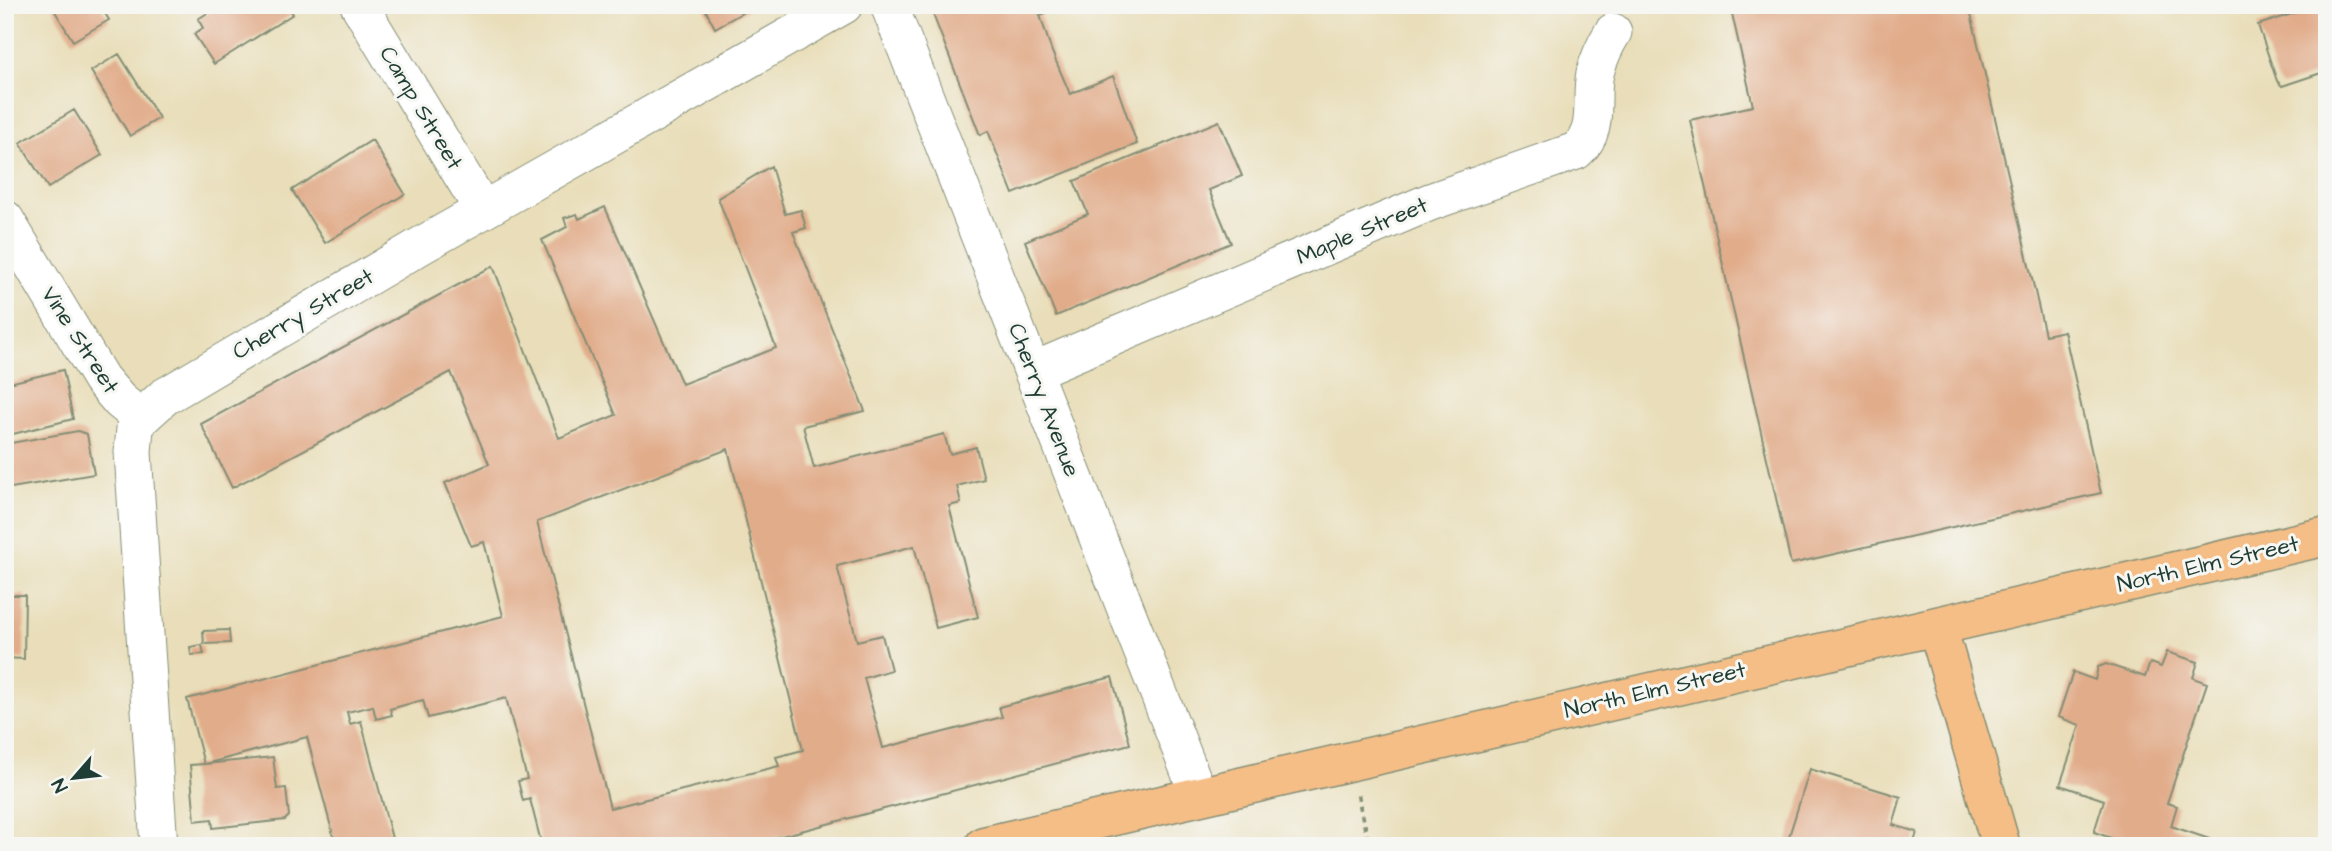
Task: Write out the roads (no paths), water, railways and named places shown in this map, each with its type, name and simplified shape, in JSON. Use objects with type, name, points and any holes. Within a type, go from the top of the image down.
[{"type":"main road","name":"North Elm Street","points":[[984,846],[2327,536]]},
{"type":"main road","points":[[1937,626],[2001,846]]},
{"type":"street","name":"Camp Street","points":[[359,5],[482,210]]},
{"type":"street","name":"Cherry Street","points":[[141,418],[164,397],[482,210],[800,16],[844,5]]},
{"type":"street","name":"Cherry Avenue","points":[[889,5],[1199,796]]},
{"type":"street","name":"Maple Street","points":[[1033,371],[1430,202],[1576,151],[1586,143],[1591,132],[1595,73],[1602,49],[1613,32]]},
{"type":"street","name":"Vine Street","points":[[5,219],[100,379],[120,401],[141,418]]},
{"type":"street","points":[[141,418],[134,435],[133,452],[159,846]]}]
